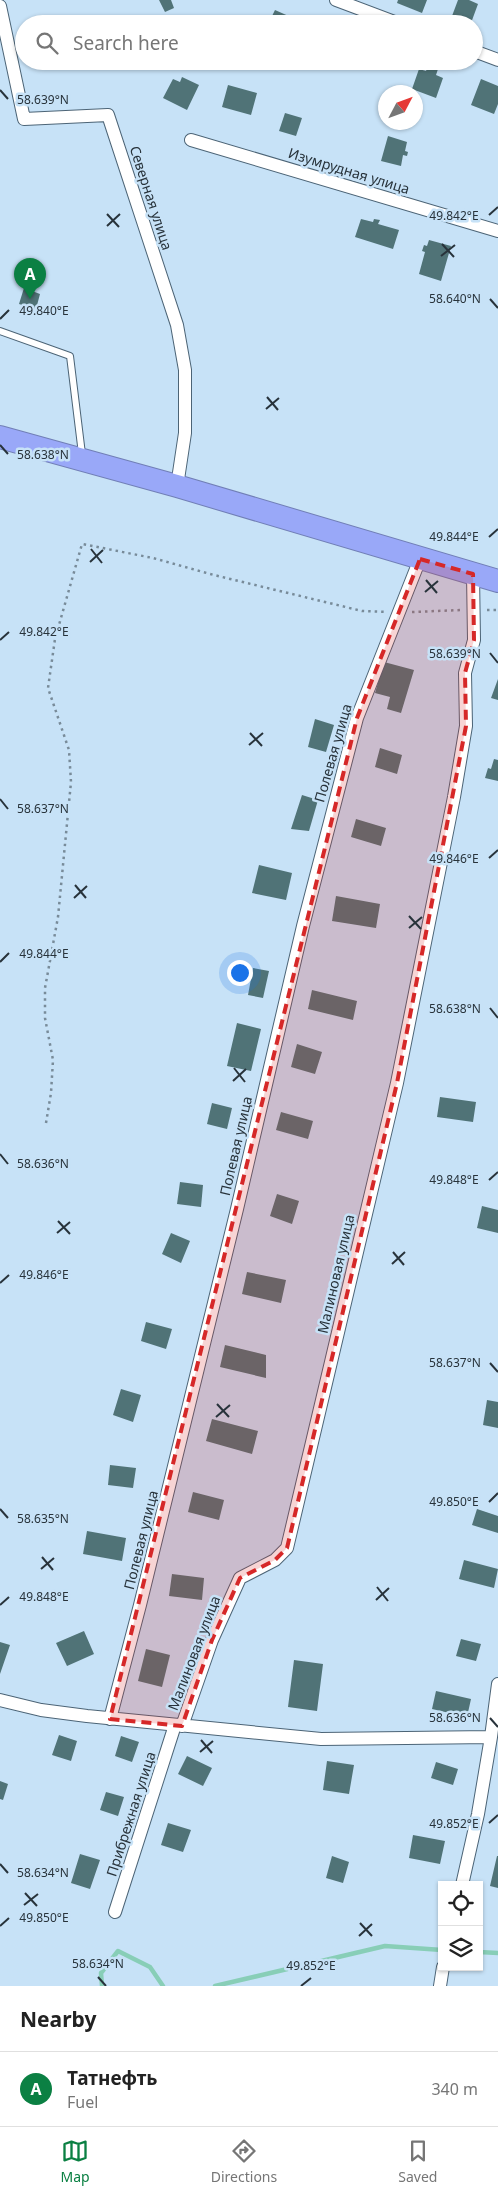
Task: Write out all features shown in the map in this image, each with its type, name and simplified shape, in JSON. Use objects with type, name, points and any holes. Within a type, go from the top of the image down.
[{"type":"highway","points":[[0,437],[177,486],[420,559],[490,577]]},
{"type":"street","points":[[336,0],[376,15]]},
{"type":"street","name":"Северная улица","points":[[0,10],[24,119],[108,115],[177,325],[185,370],[184,433],[177,486]]},
{"type":"street","points":[[483,54],[498,60]]},
{"type":"street","name":"Изумрудная улица","points":[[191,140],[498,231]]},
{"type":"street","name":"Полевая улица","points":[[110,1719],[140,1605],[237,1209],[303,926],[354,728],[420,559]]},
{"type":"street","name":"Малиновая улица","points":[[179,1725],[212,1640],[240,1578],[275,1560],[287,1548],[397,1083],[454,797],[466,726],[466,673],[474,640],[474,610],[490,577]]},
{"type":"street","points":[[463,1881],[478,1814],[497,1691]]},
{"type":"street","points":[[0,1700],[41,1710],[110,1719],[321,1739],[490,1737]]},
{"type":"street","name":"Прибрежная улица","points":[[115,1912],[179,1725]]},
{"type":"street","points":[[440,1986],[442,1971]]},
{"type":"lane","points":[[0,331],[70,356],[83,461]]},
{"type":"path","points":[[46,1123],[51,1093],[53,1060],[45,1018],[45,988],[58,917],[71,782],[69,750],[48,688],[55,639],[82,544],[153,558],[231,580],[362,611],[474,610]]},
{"type":"highlighted area","points":[[420,559],[473,574],[474,640],[465,673],[466,726],[454,797],[397,1083],[287,1548],[275,1560],[240,1578],[212,1640],[182,1726],[110,1719],[357,718]]},
{"type":"building","points":[[159,0],[171,0],[174,8],[165,12]]},
{"type":"building","points":[[398,0],[427,0],[422,13],[397,3]]},
{"type":"building","points":[[458,0],[469,0],[478,4],[474,15],[452,15]]},
{"type":"building","points":[[275,10],[286,15],[272,15]]},
{"type":"building","points":[[419,70],[438,70],[436,75],[443,78],[436,98],[423,93],[423,85],[413,85]]},
{"type":"building","points":[[182,77],[199,85],[187,110],[163,98],[173,79],[180,82]]},
{"type":"building","points":[[481,79],[498,86],[498,104],[494,114],[471,105]]},
{"type":"building","points":[[228,85],[257,93],[251,115],[222,107]]},
{"type":"building","points":[[285,113],[302,118],[296,136],[279,131]]},
{"type":"building","points":[[388,136],[407,142],[405,151],[408,152],[407,156],[403,155],[401,166],[381,161]]},
{"type":"building","points":[[361,219],[373,222],[374,219],[380,220],[378,224],[399,230],[393,249],[355,237]]},
{"type":"building","points":[[429,240],[451,246],[441,281],[419,274],[425,252],[422,251],[424,245],[427,246]]},
{"type":"building","points":[[24,288],[40,294],[36,309],[19,304]]},
{"type":"building","points":[[384,662],[414,670],[401,713],[387,709],[390,697],[375,693]]},
{"type":"building","points":[[498,679],[498,700],[491,698]]},
{"type":"building","points":[[315,719],[334,725],[326,752],[308,747]]},
{"type":"building","points":[[380,748],[402,755],[397,774],[375,767]]},
{"type":"building","points":[[494,759],[498,760],[498,781],[485,778],[488,768],[491,769]]},
{"type":"building","points":[[302,795],[318,800],[309,831],[291,829]]},
{"type":"building","points":[[356,819],[386,828],[381,846],[351,837]]},
{"type":"building","points":[[259,865],[292,873],[286,900],[252,893]]},
{"type":"building","points":[[336,896],[380,904],[376,928],[332,921]]},
{"type":"building","points":[[253,968],[269,971],[263,998],[248,995]]},
{"type":"building","points":[[312,990],[357,1001],[353,1020],[308,1009]]},
{"type":"building","points":[[237,1023],[261,1029],[251,1071],[227,1066]]},
{"type":"building","points":[[297,1044],[322,1052],[315,1074],[291,1067]]},
{"type":"building","points":[[440,1097],[476,1102],[473,1122],[437,1117]]},
{"type":"building","points":[[212,1103],[232,1108],[227,1129],[207,1124]]},
{"type":"building","points":[[281,1112],[313,1121],[308,1139],[276,1130]]},
{"type":"building","points":[[180,1182],[203,1185],[201,1207],[177,1204]]},
{"type":"building","points":[[277,1194],[299,1201],[292,1224],[270,1216]]},
{"type":"building","points":[[482,1206],[498,1210],[498,1233],[477,1228]]},
{"type":"building","points":[[171,1233],[190,1241],[181,1263],[162,1254]]},
{"type":"building","points":[[247,1272],[286,1280],[281,1303],[242,1294]]},
{"type":"building","points":[[146,1322],[172,1329],[166,1349],[141,1341]]},
{"type":"building","points":[[225,1345],[266,1355],[266,1378],[220,1367]]},
{"type":"building","points":[[121,1389],[141,1395],[133,1422],[113,1415]]},
{"type":"building","points":[[487,1400],[498,1402],[498,1428],[483,1425]]},
{"type":"building","points":[[212,1419],[258,1431],[252,1454],[206,1441]]},
{"type":"building","points":[[110,1465],[136,1468],[133,1488],[108,1485]]},
{"type":"building","points":[[193,1492],[224,1500],[219,1520],[188,1512]]},
{"type":"building","points":[[477,1509],[498,1516],[498,1533],[472,1525]]},
{"type":"building","points":[[87,1531],[126,1538],[122,1561],[83,1554]]},
{"type":"building","points":[[464,1560],[498,1569],[494,1588],[459,1579]]},
{"type":"building","points":[[172,1574],[204,1578],[202,1600],[169,1596]]},
{"type":"building","points":[[84,1631],[94,1654],[67,1666],[56,1643]]},
{"type":"building","points":[[461,1639],[481,1644],[476,1661],[456,1656]]},
{"type":"building","points":[[0,1642],[10,1645],[0,1674]]},
{"type":"building","points":[[146,1649],[170,1655],[162,1687],[138,1681]]},
{"type":"building","points":[[294,1660],[323,1664],[317,1711],[288,1707]]},
{"type":"building","points":[[436,1691],[471,1699],[467,1717],[432,1709]]},
{"type":"building","points":[[59,1735],[77,1741],[71,1761],[52,1755]]},
{"type":"building","points":[[121,1736],[139,1742],[132,1762],[115,1756]]},
{"type":"building","points":[[187,1756],[212,1768],[203,1786],[178,1774]]},
{"type":"building","points":[[327,1761],[354,1765],[349,1794],[323,1790]]},
{"type":"building","points":[[436,1762],[458,1769],[453,1785],[431,1778]]},
{"type":"building","points":[[0,1781],[8,1784],[3,1800],[0,1799]]},
{"type":"building","points":[[106,1792],[124,1797],[118,1816],[100,1810]]},
{"type":"building","points":[[168,1823],[191,1830],[183,1852],[161,1845]]},
{"type":"building","points":[[413,1835],[445,1841],[440,1864],[409,1858]]},
{"type":"building","points":[[80,1854],[100,1860],[90,1889],[71,1883]]},
{"type":"building","points":[[332,1856],[349,1862],[343,1883],[326,1878]]},
{"type":"building","points":[[498,1856],[498,1888],[490,1886]]},
{"type":"waterway","points":[[215,1986],[385,1946],[438,1950]]},
{"type":"waterway","points":[[102,1986],[101,1973],[118,1951],[150,1967],[163,1986]]},
{"type":"waterway","points":[[483,1952],[498,1953]]},
{"type":"place","name":"Татнефть","points":[[30,299]]}]
